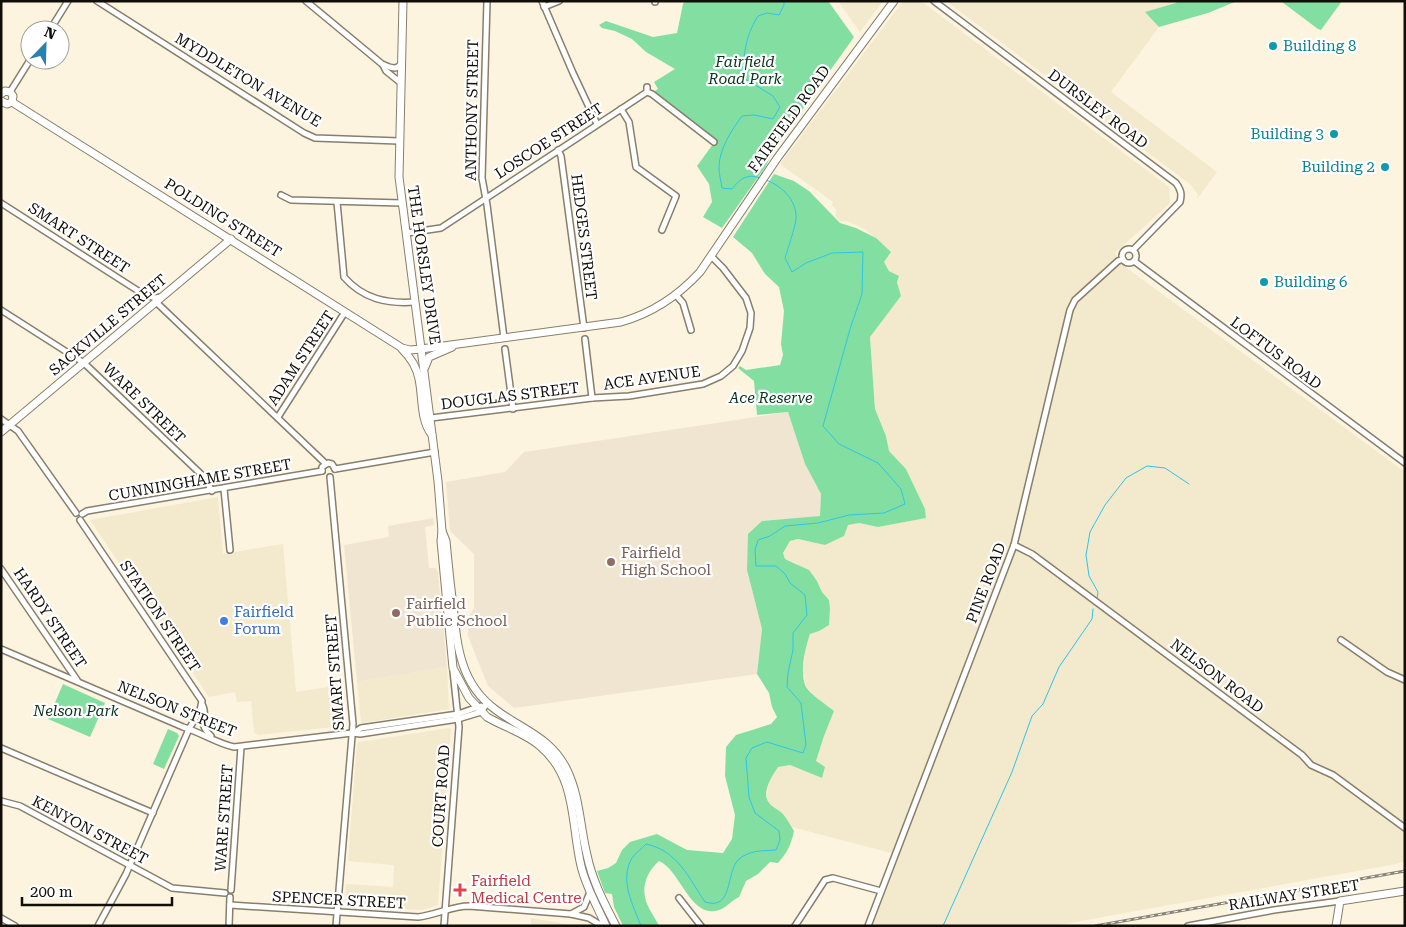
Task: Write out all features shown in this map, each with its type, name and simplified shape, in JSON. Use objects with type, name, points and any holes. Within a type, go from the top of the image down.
[{"type":"main road","name":"THE HORSLEY DRIVE","points":[[403,1],[399,177],[435,452],[453,668],[462,686],[479,710],[487,717],[533,741],[549,754],[558,766],[569,790],[581,867],[604,926]]},
{"type":"main road","name":"FAIRFIELD ROAD","points":[[584,328],[622,322],[661,306],[676,295],[700,272],[768,172],[894,1]]},
{"type":"main road","points":[[1,94],[5,91],[10,92],[13,96],[12,102],[2,103]]},
{"type":"main road","name":"POLDING STREET","points":[[12,102],[406,349],[421,349],[584,328]]},
{"type":"main road","name":"SACKVILLE STREET","points":[[1,432],[144,314],[231,239]]},
{"type":"main road","points":[[425,370],[429,357],[444,352],[457,344]]},
{"type":"main road","points":[[398,345],[413,364],[419,378],[426,428],[432,436]]},
{"type":"main road","name":"THE HORSLEY DRIVE","points":[[442,531],[446,541],[458,652],[469,681],[488,703],[545,741],[561,759],[575,791],[591,872],[616,926]]},
{"type":"main road","name":"RAILWAY STREET","points":[[1340,901],[1405,891]]},
{"type":"main road","points":[[1336,926],[1340,901]]},
{"type":"street","points":[[56,20],[68,1]]},
{"type":"street","name":"MYDDLETON AVENUE","points":[[97,1],[304,133],[315,138],[399,141]]},
{"type":"street","name":"ANTHONY STREET","points":[[487,1],[482,178],[504,338]]},
{"type":"street","points":[[559,1],[543,4],[597,124]]},
{"type":"street","name":"DURSLEY ROAD","points":[[934,1],[1176,183],[1180,188],[1182,195],[1180,202],[1133,250]]},
{"type":"street","points":[[308,2],[382,64],[393,68],[398,67],[401,63]]},
{"type":"street","points":[[382,64],[386,71],[400,83]]},
{"type":"street","points":[[10,92],[24,70]]},
{"type":"street","name":"LOSCOE STREET","points":[[406,234],[441,228],[647,90],[714,142]]},
{"type":"street","points":[[621,109],[629,122],[636,167],[676,196],[662,230]]},
{"type":"street","name":"HEDGES STREET","points":[[558,150],[561,156],[584,328]]},
{"type":"street","points":[[281,195],[291,200],[402,203]]},
{"type":"street","points":[[337,202],[344,277],[350,284],[378,301],[415,302]]},
{"type":"street","name":"SMART STREET","points":[[1,203],[143,294]]},
{"type":"street","points":[[1133,250],[1136,256],[1134,261],[1128,263],[1123,259],[1125,251],[1133,250]]},
{"type":"street","name":"ACE AVENUE","points":[[592,398],[630,396],[703,384],[721,376],[733,366],[747,338],[751,308],[742,292],[712,257]]},
{"type":"street","name":"PINE ROAD","points":[[868,926],[1014,545],[1070,310],[1075,300],[1118,261],[1123,259]]},
{"type":"street","name":"LOFTUS ROAD","points":[[1134,261],[1405,463]]},
{"type":"street","points":[[143,294],[155,298],[166,295]]},
{"type":"street","points":[[143,294],[148,304],[144,314]]},
{"type":"street","points":[[676,295],[683,303],[691,330]]},
{"type":"street","points":[[157,303],[326,464],[332,464],[335,473],[330,477],[326,477],[322,472],[322,467],[326,464]]},
{"type":"street","name":"WARE STREET","points":[[1,310],[84,363],[204,477],[212,491]]},
{"type":"street","name":"ADAM STREET","points":[[278,417],[345,312]]},
{"type":"street","points":[[585,339],[592,398]]},
{"type":"street","points":[[505,349],[513,408]]},
{"type":"street","name":"DOUGLAS STREET","points":[[431,418],[592,398]]},
{"type":"street","points":[[1,419],[18,431],[76,513],[75,519],[80,520],[82,514],[76,513]]},
{"type":"street","points":[[335,469],[435,452]]},
{"type":"street","name":"CUNNINGHAME STREET","points":[[82,514],[87,511],[322,472]]},
{"type":"street","name":"SMART STREET","points":[[330,477],[353,724],[336,926]]},
{"type":"street","points":[[224,489],[230,550]]},
{"type":"street","name":"STATION STREET","points":[[80,520],[201,698],[202,703]]},
{"type":"street","name":"NELSON ROAD","points":[[1014,545],[1032,554],[1302,755],[1311,765],[1333,775],[1405,828]]},
{"type":"street","name":"HARDY STREET","points":[[1,569],[78,682]]},
{"type":"street","points":[[1341,640],[1387,672],[1405,680]]},
{"type":"street","name":"NELSON STREET","points":[[1,649],[231,746],[352,733],[361,728],[458,716],[479,710]]},
{"type":"street","name":"COURT ROAD","points":[[444,926],[457,751],[458,716],[453,668]]},
{"type":"street","points":[[98,926],[129,865],[202,703]]},
{"type":"street","points":[[202,703],[205,712],[202,720],[203,727],[215,739]]},
{"type":"street","points":[[479,710],[488,703]]},
{"type":"street","name":"WARE STREET","points":[[231,890],[241,746]]},
{"type":"street","points":[[1,748],[153,813]]},
{"type":"street","name":"KENYON STREET","points":[[1,801],[20,806],[172,888],[225,894]]},
{"type":"street","points":[[794,926],[825,880],[833,878],[881,891]]},
{"type":"street","points":[[228,926],[230,897],[233,894],[231,890],[227,890],[225,894],[230,897]]},
{"type":"street","points":[[571,914],[584,907],[590,892]]},
{"type":"street","points":[[679,898],[701,926]]},
{"type":"street","name":"RAILWAY STREET","points":[[1188,926],[1274,910],[1340,901]]},
{"type":"street","name":"SPENCER STREET","points":[[230,905],[418,917],[460,906],[469,906],[571,914],[588,918],[604,926]]},
{"type":"street","points":[[1,918],[15,926]]},
{"type":"street","points":[[1225,926],[1226,919]]},
{"type":"shaded area","points":[[838,1],[883,1],[860,32]]},
{"type":"shaded area","points":[[903,1],[921,1],[1169,187],[1170,203],[1115,253],[1128,269],[1405,472],[1405,861],[1053,926],[868,926],[895,854],[792,827],[783,814],[767,800],[771,777],[778,767],[790,765],[822,778],[816,761],[834,711],[818,699],[806,686],[804,669],[805,650],[810,634],[819,631],[828,620],[829,600],[822,592],[817,581],[796,563],[785,559],[783,553],[790,541],[798,539],[825,545],[848,525],[859,523],[878,527],[926,518],[925,509],[906,469],[889,451],[886,436],[875,409],[870,337],[901,296],[897,282],[884,262],[891,252],[865,229],[847,221],[840,221],[836,217],[836,210],[832,205],[833,202],[780,164]]},
{"type":"shaded area","points":[[946,1],[1178,1],[1111,92],[1217,172],[1197,199],[1198,195],[1191,185]]},
{"type":"shaded area","name":"Fairfield High School","points":[[788,412],[805,464],[821,494],[820,517],[762,521],[747,570],[762,629],[757,674],[514,708],[488,686],[468,636],[468,618],[474,608],[474,554],[450,531],[446,482],[505,472],[524,452]]},
{"type":"shaded area","name":"Fairfield Forum","points":[[218,497],[223,554],[283,544],[296,692],[342,685],[345,724],[343,726],[258,735],[254,732],[251,701],[237,702],[235,692],[209,697],[90,520]]},
{"type":"shaded area","name":"Fairfield Public School","points":[[433,518],[434,525],[425,527],[429,568],[436,568],[438,573],[447,667],[357,682],[344,545],[389,537],[388,526]]},
{"type":"shaded area","points":[[447,667],[449,709],[362,723],[357,682]]},
{"type":"shaded area","points":[[449,728],[451,730],[438,905],[423,910],[345,907],[346,884],[393,887],[394,865],[348,861],[357,744],[359,742]]},
{"type":"shaded area","points":[[531,918],[578,926],[531,926]]},
{"type":"green space","name":"Fairfield Road Park","points":[[685,1],[828,1],[854,37],[773,151],[766,166],[722,228],[703,217],[712,202],[709,184],[697,166],[716,140],[653,92],[658,89],[654,82],[675,69],[646,52],[632,39],[615,31],[602,28],[599,25],[606,21],[653,37],[677,33]]},
{"type":"green space","points":[[1178,1],[1237,1],[1208,13],[1159,27],[1145,12]]},
{"type":"green space","points":[[1273,1],[1342,1],[1321,30],[1282,2]]},
{"type":"green space","name":"Ace Reserve","points":[[774,174],[794,181],[809,191],[840,223],[856,228],[876,238],[891,252],[884,262],[889,271],[899,276],[897,282],[901,296],[870,337],[875,409],[886,436],[889,451],[906,469],[925,509],[926,518],[878,527],[859,523],[848,525],[844,536],[825,545],[798,539],[790,541],[783,553],[785,559],[809,570],[829,600],[829,625],[810,634],[803,666],[807,688],[814,696],[834,711],[816,761],[825,767],[822,778],[790,765],[778,767],[768,785],[766,795],[770,804],[783,814],[794,831],[792,840],[778,863],[770,862],[758,874],[746,881],[739,897],[719,910],[706,910],[698,906],[691,899],[673,873],[659,861],[647,877],[644,892],[647,904],[659,926],[623,926],[614,907],[612,894],[605,893],[597,871],[608,868],[616,863],[622,850],[630,842],[657,834],[687,850],[723,853],[732,839],[735,815],[725,776],[726,747],[736,735],[771,724],[777,717],[772,707],[769,693],[757,674],[762,629],[747,570],[748,534],[762,521],[820,516],[821,494],[805,464],[788,412],[757,415],[754,381],[738,368],[740,366],[746,370],[780,365],[783,355],[781,344],[784,311],[779,287],[765,274],[752,253],[733,237]]},
{"type":"green space","name":"Nelson Park","points":[[63,684],[105,703],[90,737],[48,719]]},
{"type":"green space","points":[[168,729],[179,736],[164,769],[153,764]]},
{"type":"waterway","points":[[760,178],[751,176],[738,182],[732,189],[722,188],[719,170],[720,161],[726,140],[742,116],[754,115],[773,119],[780,107],[773,96],[742,77],[746,46],[753,24],[758,16],[767,13],[779,15],[784,1]]},
{"type":"waterway","points":[[641,926],[631,901],[627,875],[628,866],[632,858],[646,844],[666,852],[681,866],[705,902],[714,903],[721,901],[725,896],[732,872],[739,859],[752,852],[776,850],[780,840],[779,831],[755,813],[749,797],[746,758],[752,748],[767,742],[803,753],[806,745],[801,703],[787,687],[793,650],[793,633],[807,615],[805,595],[790,583],[785,574],[776,566],[756,566],[755,550],[758,540],[770,536],[785,526],[818,523],[849,515],[884,513],[905,504],[901,489],[878,463],[839,444],[823,426],[850,329],[862,294],[863,252],[832,253],[806,263],[792,272],[785,258],[793,233],[796,212],[791,200],[783,190],[766,180]]},
{"type":"waterway","points":[[1097,599],[1098,592],[1089,576],[1086,555],[1090,532],[1105,505],[1126,478],[1147,466],[1165,468],[1189,484]]},
{"type":"waterway","points":[[943,926],[1012,772],[1032,716],[1043,704],[1059,667],[1092,619],[1093,609]]},
{"type":"railway","points":[[1095,926],[1405,871]]},
{"type":"place","name":"Building 8","points":[[1273,46]]},
{"type":"place","name":"Building 3","points":[[1334,134]]},
{"type":"place","name":"Building 2","points":[[1385,167]]},
{"type":"place","name":"Building 6","points":[[1264,282]]},
{"type":"place","name":"Fairfield High School","points":[[611,562]]},
{"type":"place","name":"Fairfield Public School","points":[[396,613]]},
{"type":"place","name":"Fairfield Forum","points":[[224,621]]},
{"type":"place","name":"Fairfield Medical Centre","points":[[460,890]]}]
